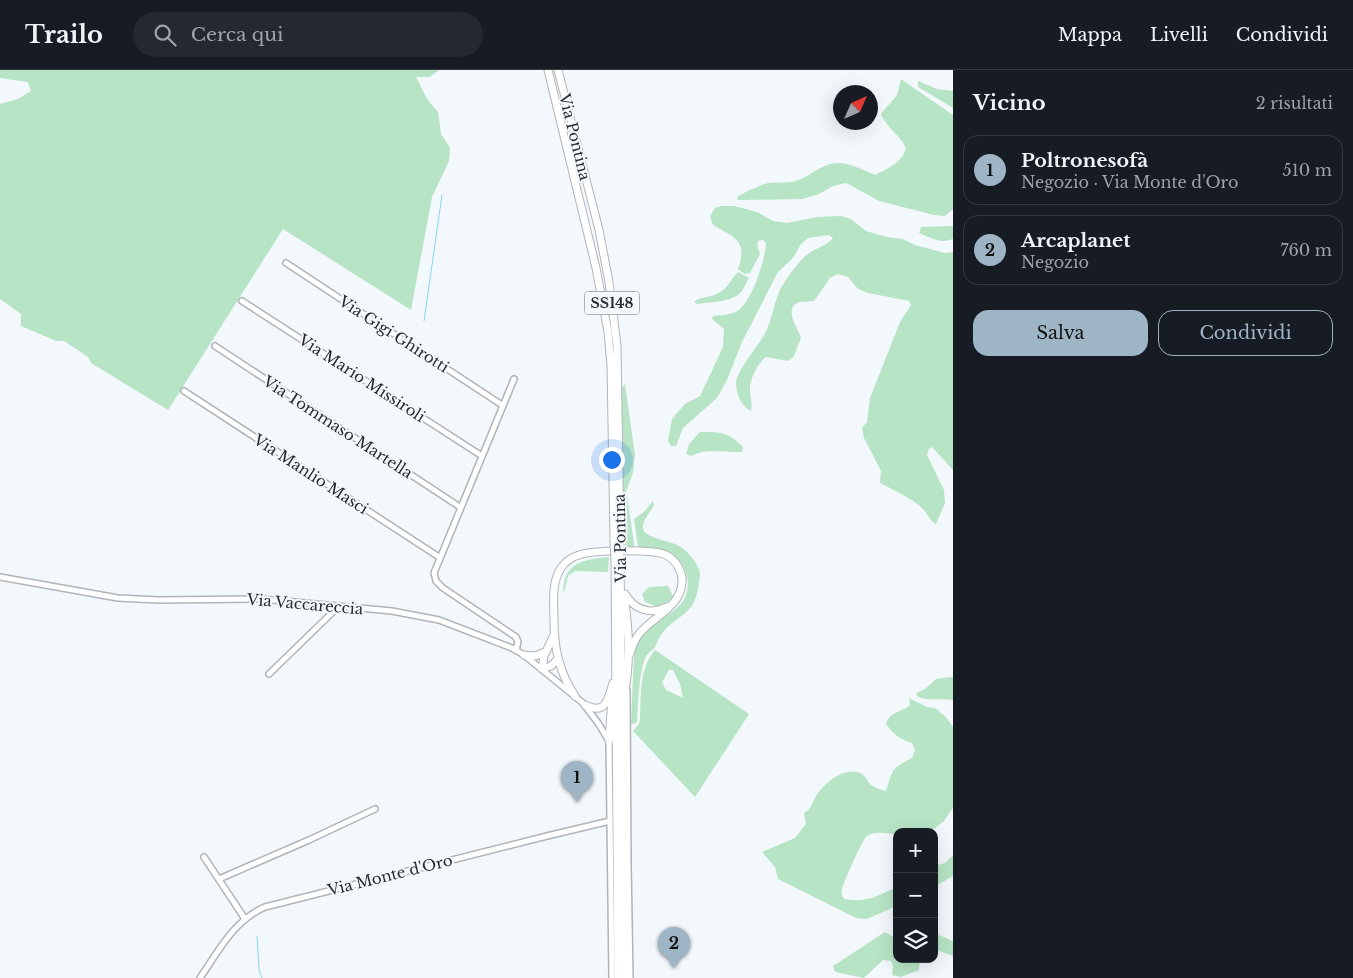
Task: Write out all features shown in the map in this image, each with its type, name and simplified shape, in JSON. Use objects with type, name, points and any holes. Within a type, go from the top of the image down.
[{"type":"highway","name":"Via Pontina","points":[[548,70],[596,268],[608,332],[611,365],[618,563],[625,978]]},
{"type":"highway","name":"Via Pontina","points":[[558,70],[609,282],[616,345],[617,541]]},
{"type":"highway","points":[[575,696],[564,677],[558,659],[554,634],[554,590],[556,578],[566,562],[582,554],[651,552],[667,556],[676,565],[682,578],[680,590],[672,605],[639,633],[630,654]]},
{"type":"highway","name":"Via Pontina","points":[[618,563],[615,676],[618,978]]},
{"type":"highway","points":[[618,563],[628,623],[630,654],[628,676],[621,709]]},
{"type":"highway","points":[[623,590],[632,603],[645,611],[655,611],[672,605]]},
{"type":"highway","points":[[554,634],[542,660],[542,669],[551,666],[558,659]]},
{"type":"highway","points":[[524,655],[536,656],[545,652]]},
{"type":"highway","points":[[585,705],[597,709],[604,706],[615,676]]},
{"type":"highway","points":[[609,741],[615,676]]},
{"type":"street","name":"Via Gigi Ghirotti","points":[[286,263],[502,405]]},
{"type":"street","name":"Via Mario Missiroli","points":[[242,301],[482,456]]},
{"type":"street","name":"Via Tommaso Martella","points":[[215,346],[460,507]]},
{"type":"street","points":[[514,379],[434,573],[438,584],[516,638],[518,643],[516,650]]},
{"type":"street","name":"Via Manlio Masci","points":[[184,391],[439,557]]},
{"type":"street","name":"Via Vaccareccia","points":[[0,577],[124,598],[159,600],[247,599],[339,606],[428,618],[450,624],[516,650],[524,655],[585,705],[609,741]]},
{"type":"street","points":[[270,674],[339,606]]},
{"type":"street","points":[[628,676],[630,978]]},
{"type":"street","points":[[609,741],[612,978]]},
{"type":"street","points":[[219,879],[375,809]]},
{"type":"street","name":"Via Monte d'Oro","points":[[200,978],[232,932],[256,911],[275,904],[610,821]]},
{"type":"street","points":[[204,856],[245,919]]},
{"type":"green space","points":[[0,70],[439,70],[430,77],[416,77],[427,99],[438,112],[441,134],[450,148],[449,161],[432,197],[411,310],[283,229],[168,410],[91,363],[88,357],[64,341],[56,341],[21,326],[21,314],[0,299],[0,104],[18,99],[31,91],[28,82],[0,78]]},
{"type":"green space","points":[[901,79],[953,115],[953,209],[945,216],[879,201],[846,183],[833,186],[819,194],[802,199],[738,200],[737,197],[762,185],[798,180],[832,164],[848,164],[875,175],[894,165],[901,158],[906,148],[881,114],[897,95]]},
{"type":"green space","points":[[918,81],[937,89],[953,91],[953,108],[918,87]]},
{"type":"green space","points":[[734,206],[757,212],[773,221],[787,223],[817,217],[841,216],[851,219],[866,231],[903,239],[915,245],[945,253],[953,252],[953,470],[932,447],[929,449],[927,455],[944,490],[945,503],[936,524],[914,502],[880,483],[881,471],[864,438],[862,428],[867,422],[870,398],[900,322],[911,305],[909,301],[868,293],[858,289],[848,277],[838,274],[830,278],[814,301],[799,302],[793,306],[793,319],[801,338],[794,356],[788,361],[766,357],[760,363],[750,386],[751,411],[744,406],[738,395],[737,378],[765,334],[777,296],[782,287],[802,259],[833,238],[829,235],[808,238],[801,244],[793,258],[778,272],[742,342],[727,380],[717,398],[683,428],[676,446],[671,446],[668,441],[672,419],[685,404],[700,396],[723,347],[724,329],[712,319],[713,316],[734,312],[745,304],[758,278],[763,259],[766,243],[763,240],[758,241],[757,245],[760,254],[750,273],[745,274],[738,269],[741,252],[738,241],[713,225],[710,216],[715,208]]},
{"type":"green space","points":[[953,226],[953,239],[944,241],[919,233],[921,227]]},
{"type":"green space","points":[[738,272],[749,278],[737,296],[720,301],[697,304],[694,302],[723,290]]},
{"type":"green space","points":[[625,384],[635,455],[633,473],[626,492],[623,493],[622,388]]},
{"type":"green space","points":[[700,432],[719,433],[729,436],[743,447],[742,452],[710,451],[691,456],[686,454],[689,444]]},
{"type":"green space","points":[[627,497],[634,546],[626,552],[623,498]]},
{"type":"green space","points":[[653,501],[654,505],[644,522],[644,531],[653,537],[675,544],[685,550],[697,565],[700,576],[693,604],[662,633],[655,647],[644,660],[639,687],[637,722],[634,724],[631,723],[634,653],[637,644],[647,631],[679,606],[688,586],[686,572],[678,560],[665,553],[641,550],[638,547],[634,519],[644,512]]},
{"type":"green space","points":[[609,557],[608,572],[575,571],[568,576],[564,593],[563,585],[567,575],[576,565],[588,560]]},
{"type":"green space","points":[[668,586],[673,596],[669,601],[657,607],[645,602],[642,594],[649,587]]},
{"type":"green space","points":[[655,650],[749,714],[695,797],[633,731],[640,720],[643,674]],"holes":[[[669,670],[673,670],[680,684],[683,698],[666,690],[662,682]]]},
{"type":"green space","points":[[953,677],[953,700],[918,697],[916,693],[925,689],[936,679]]},
{"type":"green space","points":[[909,698],[927,707],[935,708],[946,717],[953,727],[953,808],[944,821],[935,828],[893,828],[893,834],[877,833],[867,836],[843,884],[844,899],[866,899],[893,889],[893,908],[867,919],[856,918],[778,879],[775,867],[762,852],[795,838],[806,824],[804,813],[810,808],[822,788],[839,775],[851,771],[860,773],[864,775],[871,785],[886,791],[893,771],[912,758],[915,750],[912,743],[898,736],[886,724],[893,714],[910,705]]},
{"type":"green space","points":[[953,855],[953,876],[938,885],[938,865],[945,863]]},
{"type":"green space","points":[[885,932],[893,937],[893,963],[920,963],[919,970],[901,977],[892,975],[893,966],[891,961],[883,960],[864,978],[835,972],[833,966]]},
{"type":"green space","points":[[938,935],[953,941],[953,956],[938,950]]},
{"type":"waterway","points":[[424,321],[442,195]]},
{"type":"waterway","points":[[257,936],[259,970],[262,978]]},
{"type":"place","name":"Poltronesofà","points":[[577,802]]},
{"type":"place","name":"Arcaplanet","points":[[674,968]]}]
